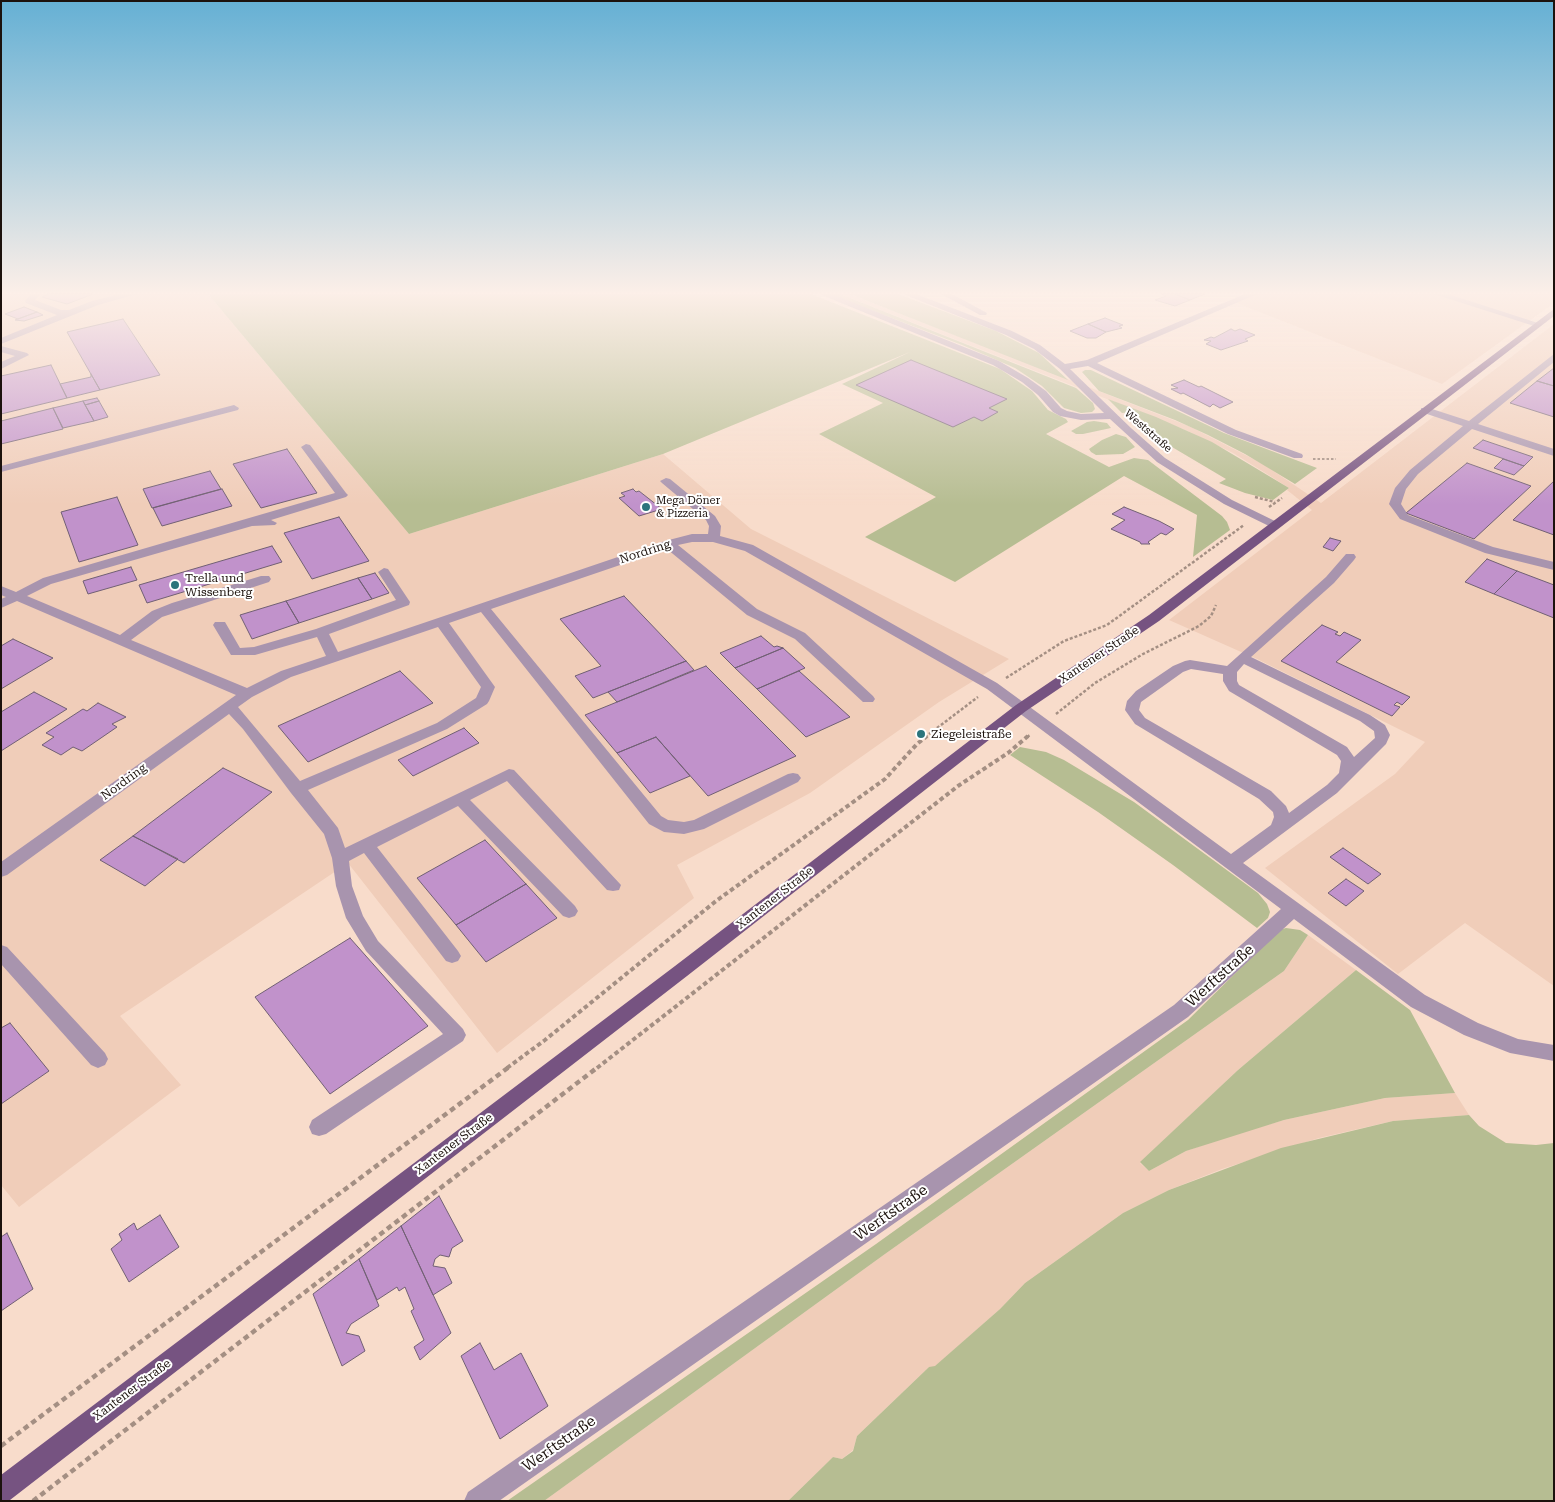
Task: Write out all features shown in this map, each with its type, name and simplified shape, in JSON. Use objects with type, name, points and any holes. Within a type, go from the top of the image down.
[{"type":"main road","name":"Xantener Straße","points":[[1,1490],[1021,708],[1154,618],[1485,364]]},
{"type":"street","points":[[998,364],[1025,380],[1042,393],[1057,410],[1064,414],[1081,417],[1112,416]]},
{"type":"street","name":"Weststraße","points":[[1059,364],[1142,444],[1168,465],[1208,490],[1274,524]]},
{"type":"street","points":[[1063,367],[1082,364]]},
{"type":"street","points":[[1091,364],[1232,432],[1298,456]]},
{"type":"street","points":[[1545,364],[1414,472],[1401,488],[1395,504],[1404,517],[1489,550],[1554,566]]},
{"type":"street","points":[[1,469],[234,408]]},
{"type":"street","points":[[1425,410],[1554,453]]},
{"type":"street","points":[[1,604],[47,582],[342,495],[306,447]]},
{"type":"street","points":[[666,481],[712,518],[715,526],[714,538]]},
{"type":"street","points":[[251,522],[271,523]]},
{"type":"street","name":"Nordring","points":[[1,871],[229,706],[247,694],[286,674],[669,544],[692,538],[714,538],[749,548],[992,686],[1021,708]]},
{"type":"street","points":[[669,544],[752,612],[800,636],[868,699]]},
{"type":"street","points":[[1346,775],[1349,761],[1342,751],[1234,688],[1230,681],[1230,671],[1242,658],[1330,580],[1350,557]]},
{"type":"street","points":[[220,625],[236,652],[255,651],[321,632],[404,602],[384,572]]},
{"type":"street","points":[[122,641],[157,614],[265,578]]},
{"type":"street","points":[[1,590],[247,694]]},
{"type":"street","points":[[482,607],[655,820],[664,826],[684,828],[698,825],[792,778]]},
{"type":"street","points":[[296,789],[442,726],[482,701],[488,687],[440,622]]},
{"type":"street","points":[[321,632],[334,658]]},
{"type":"street","points":[[1231,863],[1332,790],[1381,740],[1383,735],[1380,728],[1365,718],[1242,658]]},
{"type":"street","points":[[1230,671],[1190,664],[1178,669],[1141,694],[1134,701],[1132,710],[1140,721],[1153,730],[1265,795],[1280,810],[1282,817],[1278,829]]},
{"type":"street","points":[[229,706],[248,726],[296,789],[332,832],[340,858],[344,886],[355,918],[372,946],[456,1034],[319,1127]]},
{"type":"street","points":[[1021,708],[1418,1001],[1471,1028],[1517,1047],[1554,1053]]},
{"type":"street","points":[[340,858],[509,774],[612,885]]},
{"type":"street","points":[[460,799],[569,911]]},
{"type":"street","points":[[367,845],[452,956]]},
{"type":"street","name":"Werftstraße","points":[[477,1501],[1181,1011],[1293,909]]},
{"type":"street","points":[[1,952],[98,1059]]},
{"type":"path","points":[[1330,464],[1344,454]]},
{"type":"path","points":[[1298,456],[1337,459]]},
{"type":"path","points":[[1,1446],[545,1040],[716,901],[885,779],[917,744],[992,686],[1064,641],[1106,625],[1288,494]]},
{"type":"path","points":[[33,1501],[346,1259],[498,1145],[958,786],[1008,753],[1095,683],[1143,654],[1199,626],[1211,616],[1216,605]]},
{"type":"shaded area","points":[[1,364],[267,364],[409,534],[663,454],[751,529],[1009,659],[939,702],[810,793],[677,865],[694,898],[497,1053],[348,863],[120,1016],[181,1085],[19,1207],[1,1185]]},
{"type":"shaded area","points":[[1018,364],[1030,364],[1191,427],[1263,464],[1321,503],[1502,364],[1554,364],[1554,986],[1465,923],[1398,974],[1265,868],[1395,774],[1425,742],[1257,659],[1169,620],[1312,510],[1287,490],[1289,488],[1267,474],[1233,453],[1183,429]]},
{"type":"shaded area","points":[[1392,364],[1470,364],[1442,384]]},
{"type":"shaded area","points":[[1308,935],[1356,970],[1238,1070],[1140,1163],[1149,1171],[1186,1151],[1226,1137],[1284,1120],[1385,1098],[1455,1093],[1469,1115],[1393,1121],[1319,1138],[1222,1169],[1169,1190],[1123,1213],[1025,1283],[1000,1309],[935,1367],[929,1367],[857,1436],[853,1450],[842,1459],[833,1457],[788,1501],[544,1501],[885,1254],[1284,971]]},
{"type":"green space","points":[[267,364],[881,364],[663,454],[409,534]]},
{"type":"green space","points":[[884,364],[988,364],[1000,369],[1032,391],[1048,410],[1066,419],[1068,422],[1046,434],[1109,467],[1134,458],[1148,460],[1222,516],[1230,530],[1193,557],[1197,515],[1124,476],[955,582],[865,537],[936,497],[819,434],[883,403],[842,384]]},
{"type":"green space","points":[[1006,364],[1016,364],[1076,388],[1093,403],[1095,409],[1092,412],[1081,413],[1064,408],[1042,386]]},
{"type":"green space","points":[[1028,364],[1051,364],[1068,380]]},
{"type":"green space","points":[[1091,370],[1224,433],[1317,468],[1295,484],[1245,454],[1208,435],[1175,420],[1099,391],[1082,372]]},
{"type":"green space","points":[[1108,399],[1156,417],[1212,442],[1289,488],[1273,500],[1245,493],[1219,483],[1226,479],[1172,447],[1133,412],[1122,413]]},
{"type":"green space","points":[[1087,422],[1107,423],[1111,428],[1083,434],[1076,434],[1071,431]]},
{"type":"green space","points":[[1116,434],[1126,437],[1135,447],[1123,454],[1096,455],[1089,449],[1102,440]]},
{"type":"green space","points":[[1020,747],[1046,752],[1064,760],[1134,802],[1258,893],[1267,904],[1270,912],[1268,918],[1257,928],[1098,812],[1010,755]]},
{"type":"green space","points":[[1286,928],[1300,930],[1308,935],[1284,971],[885,1254],[544,1501],[507,1501],[876,1244],[1188,1020],[1279,930]]},
{"type":"green space","points":[[1356,970],[1410,1010],[1455,1093],[1385,1098],[1284,1120],[1186,1151],[1149,1171],[1140,1162],[1238,1070]]},
{"type":"green space","points":[[1469,1115],[1479,1126],[1506,1143],[1536,1145],[1554,1143],[1554,1501],[788,1501],[833,1457],[842,1459],[853,1451],[857,1436],[929,1367],[935,1366],[1000,1309],[1025,1283],[1123,1213],[1169,1190],[1281,1148],[1393,1121]]},
{"type":"building","points":[[85,364],[153,364],[160,375],[100,390]]},
{"type":"building","points":[[902,364],[921,364],[1007,399],[989,408],[998,412],[982,421],[974,417],[953,427],[856,385]]},
{"type":"building","points":[[51,365],[67,398],[1,414],[1,376]]},
{"type":"building","points":[[1554,368],[1554,386],[1537,381]]},
{"type":"building","points":[[91,374],[100,390],[67,398],[60,384],[91,377]]},
{"type":"building","points":[[1184,380],[1233,402],[1220,408],[1213,404],[1210,407],[1171,389],[1178,388],[1171,385]]},
{"type":"building","points":[[1537,381],[1554,386],[1554,417],[1510,403]]},
{"type":"building","points":[[97,398],[99,401],[85,405],[83,401]]},
{"type":"building","points":[[83,401],[94,421],[63,428],[53,408]]},
{"type":"building","points":[[99,401],[108,417],[94,421],[85,405]]},
{"type":"building","points":[[53,408],[63,429],[1,444],[1,421]]},
{"type":"building","points":[[1483,440],[1533,457],[1524,466],[1473,448]]},
{"type":"building","points":[[287,449],[317,493],[261,508],[233,464]]},
{"type":"building","points":[[1503,459],[1524,466],[1514,475],[1494,468]]},
{"type":"building","points":[[1467,463],[1531,486],[1474,539],[1406,513]]},
{"type":"building","points":[[210,471],[221,489],[152,508],[143,489]]},
{"type":"building","points":[[1554,481],[1554,535],[1513,520]]},
{"type":"building","points":[[222,489],[232,506],[162,526],[153,508]]},
{"type":"building","points":[[633,489],[636,492],[639,491],[662,509],[639,516],[619,498],[625,496],[621,493]]},
{"type":"building","points":[[117,497],[138,545],[79,562],[61,512]]},
{"type":"building","points":[[1124,507],[1174,529],[1166,535],[1161,533],[1148,542],[1150,544],[1141,544],[1111,529],[1125,520],[1112,514]]},
{"type":"building","points":[[339,517],[369,561],[312,579],[284,533]]},
{"type":"building","points":[[1330,538],[1341,541],[1333,551],[1323,547]]},
{"type":"building","points":[[272,546],[282,562],[147,603],[139,585]]},
{"type":"building","points":[[1487,559],[1517,571],[1494,594],[1465,582]]},
{"type":"building","points":[[131,567],[137,580],[88,594],[83,581]]},
{"type":"building","points":[[1517,571],[1554,585],[1554,618],[1494,594]]},
{"type":"building","points":[[375,573],[389,593],[372,599],[358,578]]},
{"type":"building","points":[[358,578],[372,599],[299,623],[286,601]]},
{"type":"building","points":[[624,596],[686,661],[593,698],[575,676],[601,666],[560,619]]},
{"type":"building","points":[[286,601],[299,623],[252,639],[240,615]]},
{"type":"building","points":[[1322,625],[1338,632],[1335,634],[1340,636],[1344,632],[1361,640],[1336,662],[1410,697],[1402,705],[1397,702],[1394,705],[1400,707],[1392,716],[1281,661]]},
{"type":"building","points":[[761,636],[774,647],[783,648],[735,668],[720,653]]},
{"type":"building","points":[[13,639],[53,658],[1,689],[1,646]]},
{"type":"building","points":[[783,648],[805,668],[757,689],[735,668]]},
{"type":"building","points":[[686,661],[694,670],[617,702],[608,692]]},
{"type":"building","points":[[706,666],[796,756],[708,796],[656,737],[617,753],[585,715]]},
{"type":"building","points":[[400,671],[433,703],[308,762],[278,726]]},
{"type":"building","points":[[799,671],[850,717],[806,737],[757,689]]},
{"type":"building","points":[[34,692],[67,709],[1,751],[1,712]]},
{"type":"building","points":[[98,703],[126,717],[112,724],[117,727],[82,751],[73,747],[61,755],[42,745],[54,737],[46,733],[83,709],[87,711]]},
{"type":"building","points":[[464,728],[479,743],[413,776],[398,760]]},
{"type":"building","points":[[656,737],[690,776],[650,793],[617,753]]},
{"type":"building","points":[[223,768],[272,792],[184,863],[133,836]]},
{"type":"building","points":[[133,836],[178,859],[145,886],[100,860]]},
{"type":"building","points":[[485,840],[526,884],[456,925],[417,878]]},
{"type":"building","points":[[1343,848],[1381,874],[1368,884],[1330,857]]},
{"type":"building","points":[[1346,879],[1364,891],[1346,906],[1328,893]]},
{"type":"building","points":[[526,884],[557,918],[486,962],[456,925]]},
{"type":"building","points":[[350,938],[428,1026],[330,1094],[255,997]]},
{"type":"building","points":[[10,1023],[49,1071],[1,1104],[1,1028]]},
{"type":"building","points":[[439,1196],[463,1241],[452,1248],[449,1257],[440,1255],[435,1259],[433,1266],[445,1268],[452,1283],[433,1295],[401,1226]]},
{"type":"building","points":[[160,1215],[179,1247],[129,1282],[111,1249],[122,1240],[119,1234],[134,1223],[137,1230]]},
{"type":"building","points":[[401,1226],[451,1333],[420,1360],[414,1347],[424,1340],[411,1311],[414,1309],[405,1287],[399,1291],[397,1287],[377,1300],[359,1259]]},
{"type":"building","points":[[7,1233],[33,1289],[1,1311],[1,1237]]},
{"type":"building","points":[[359,1259],[379,1306],[351,1324],[346,1333],[359,1336],[365,1351],[342,1366],[313,1294]]},
{"type":"building","points":[[480,1343],[494,1370],[521,1353],[548,1406],[500,1439],[461,1356]]},
{"type":"place","name":"Mega Döner & Pizzeria","points":[[646,507]]},
{"type":"place","name":"Trella und Wissenberg","points":[[175,585]]},
{"type":"place","name":"Ziegeleistraße","points":[[921,734]]}]
